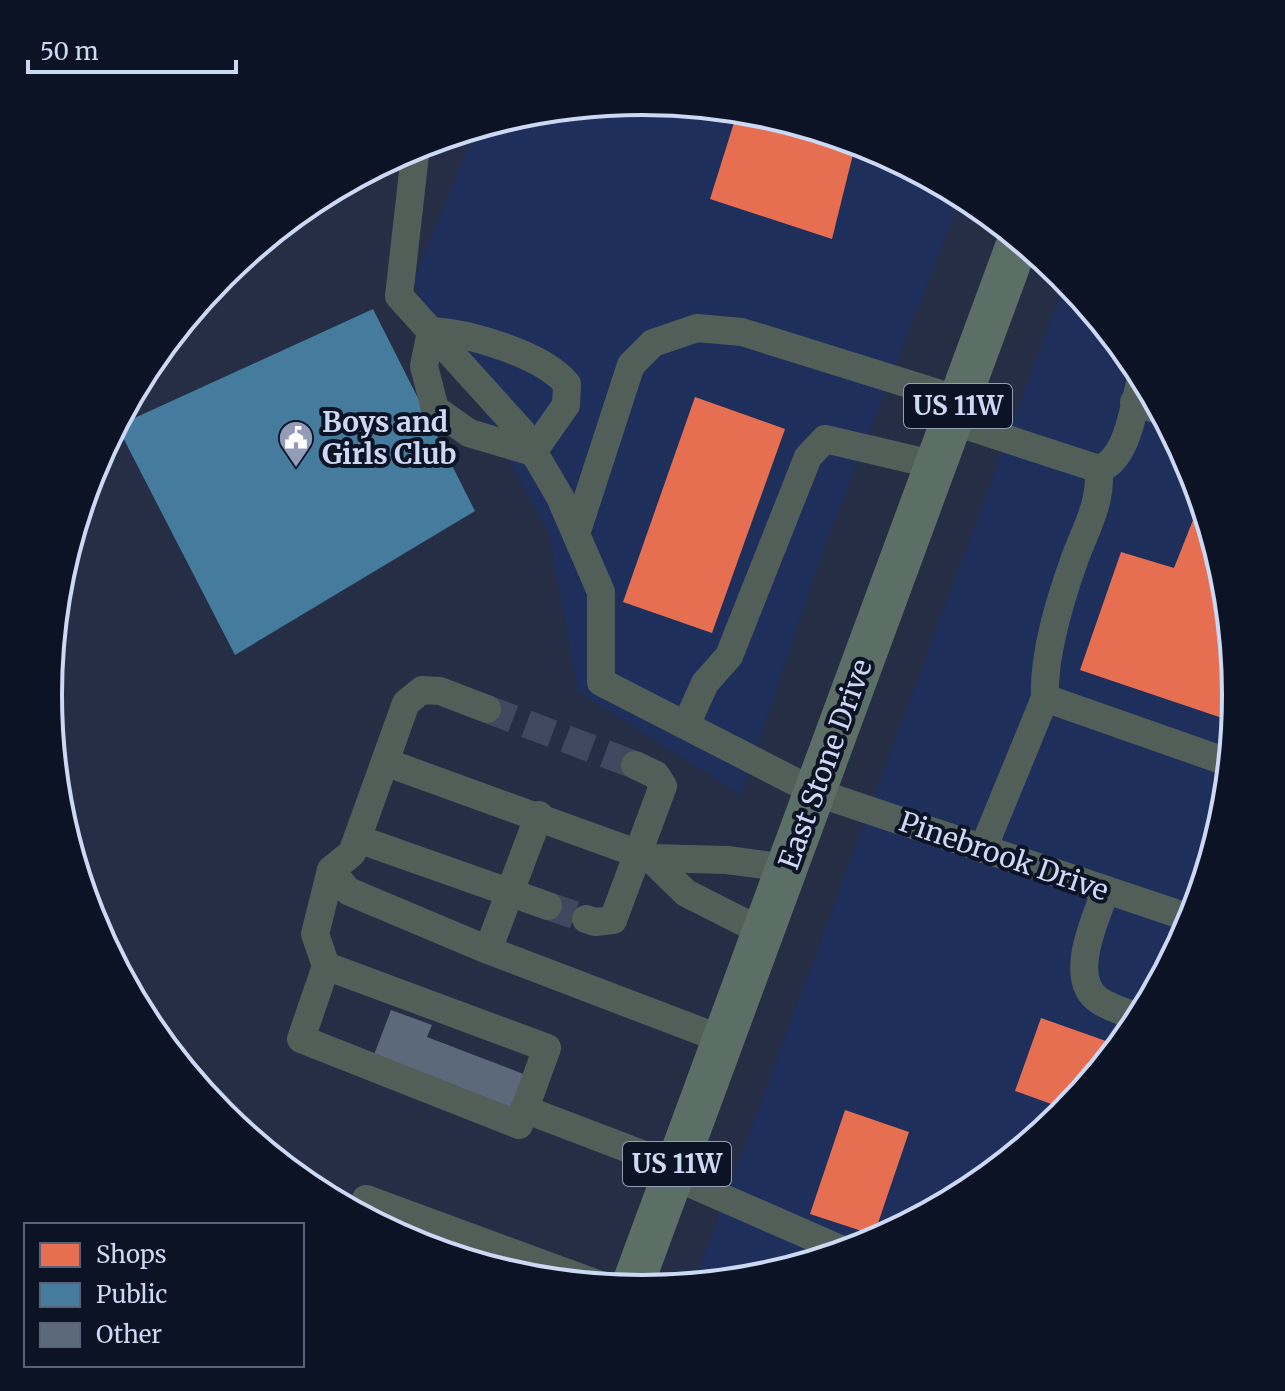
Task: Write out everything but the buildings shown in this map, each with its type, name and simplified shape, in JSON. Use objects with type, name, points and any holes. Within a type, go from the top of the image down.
[{"type":"highway","name":"East Stone Drive","points":[[636,1276],[1015,251]]},
{"type":"street","points":[[414,162],[399,296],[522,432],[576,534]]},
{"type":"street","points":[[576,534],[631,365],[653,343],[697,328],[742,332],[956,410],[1099,469],[1111,465],[1119,454],[1137,392]]},
{"type":"street","points":[[431,331],[461,332],[555,369],[567,384],[566,405],[533,452]]},
{"type":"street","points":[[431,331],[424,366],[435,409],[469,433],[533,452]]},
{"type":"street","points":[[1134,402],[1145,406]]},
{"type":"street","points":[[686,725],[705,683],[729,656],[808,457],[825,439],[936,465]]},
{"type":"street","points":[[983,849],[1045,698],[1044,675],[1067,589],[1100,495],[1099,469]]},
{"type":"street","name":"Pinebrook Drive","points":[[576,534],[601,592],[601,682],[815,792],[1180,915]]},
{"type":"street","points":[[326,966],[547,1048],[519,1125],[301,1039],[326,966],[315,934],[331,870],[352,853],[406,703],[422,690],[440,691],[487,709]]},
{"type":"street","points":[[1045,698],[1219,759]]},
{"type":"street","points":[[385,762],[539,815],[644,856],[727,860],[787,868]]},
{"type":"street","points":[[586,919],[595,922],[613,920],[644,856],[663,786],[656,775],[635,765]]},
{"type":"street","points":[[488,950],[539,815]]},
{"type":"street","points":[[358,839],[548,906]]},
{"type":"street","points":[[644,856],[686,893],[763,932]]},
{"type":"street","points":[[331,870],[348,891],[488,950],[724,1040]]},
{"type":"street","points":[[1106,890],[1088,940],[1084,962],[1088,986],[1098,1000],[1128,1013]]},
{"type":"street","points":[[524,1109],[674,1171],[831,1244]]},
{"type":"street","points":[[364,1204],[366,1199],[558,1270]]},
{"type":"shaded area","points":[[605,116],[680,116],[756,126],[865,159],[957,208],[824,547],[741,795],[578,691],[549,534],[413,282],[470,142],[529,126],[567,120]]},
{"type":"shaded area","points":[[1061,293],[1125,373],[1163,439],[1192,509],[1212,582],[1222,658],[1222,733],[1212,809],[1179,918],[1145,986],[1103,1049],[1053,1106],[996,1156],[933,1198],[865,1232],[793,1256],[697,1273]]},
{"type":"tunnel","points":[[487,709],[635,765]]},
{"type":"tunnel","points":[[548,906],[586,919]]},
{"type":"place","name":"Boys and Girls Club","points":[[296,469]]}]
